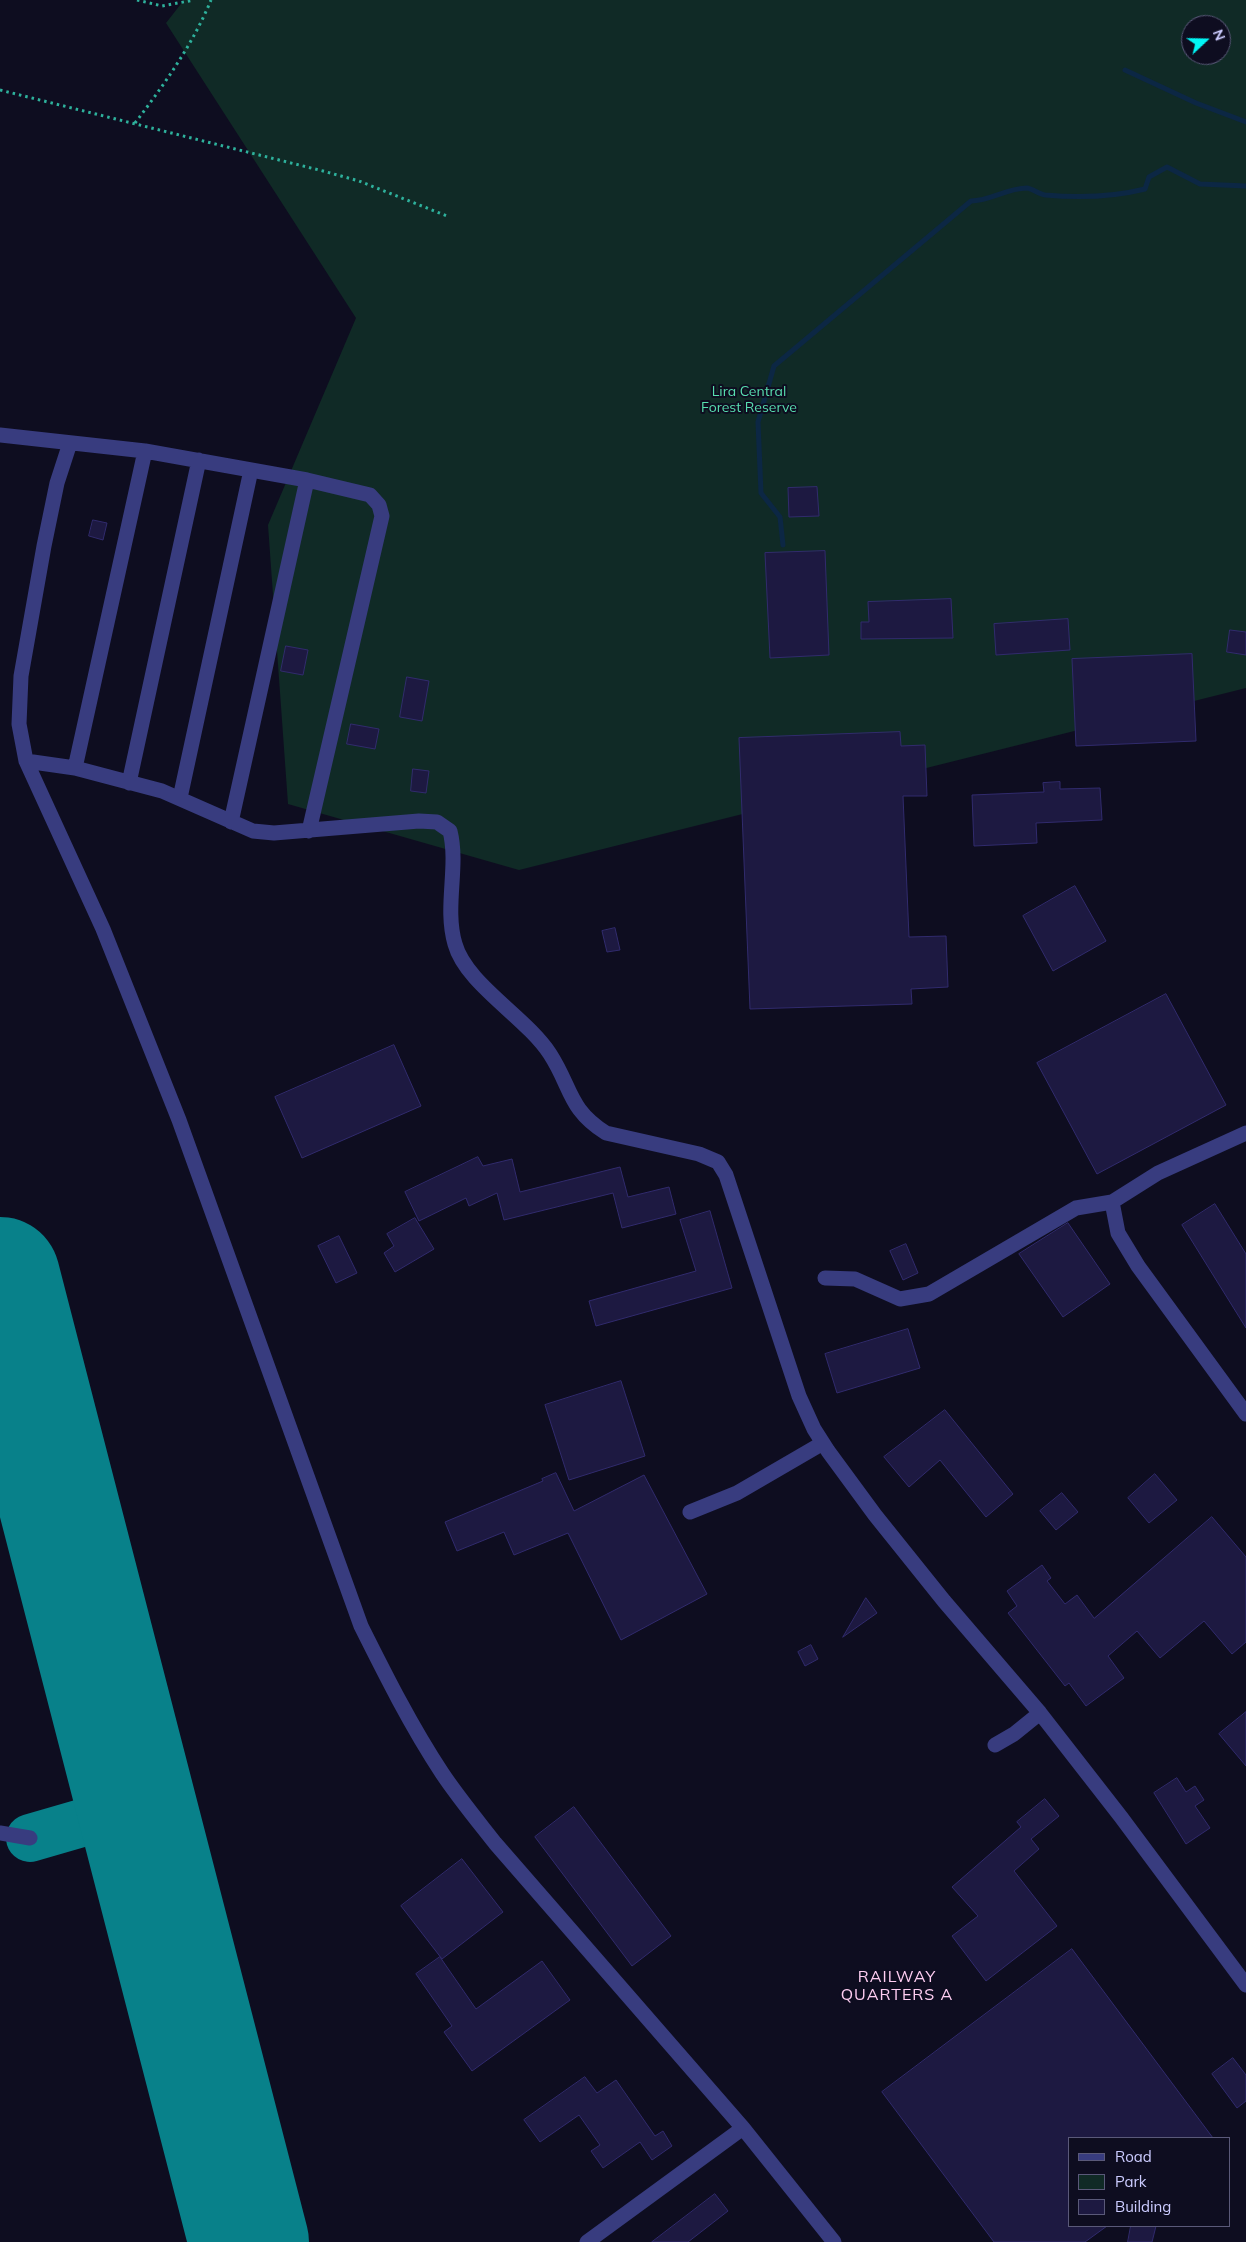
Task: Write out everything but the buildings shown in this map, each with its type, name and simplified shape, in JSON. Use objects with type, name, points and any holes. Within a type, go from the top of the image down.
[{"type":"street","points":[[0,434],[145,451],[307,480],[370,495],[379,505],[382,516],[309,831]]},
{"type":"street","points":[[70,443],[57,483],[21,676],[19,724],[26,761],[103,929],[179,1120],[362,1626],[390,1686],[442,1773],[495,1843],[743,2128],[834,2242]]},
{"type":"street","points":[[75,768],[145,451]]},
{"type":"street","points":[[129,783],[198,460]]},
{"type":"street","points":[[180,798],[252,470]]},
{"type":"street","points":[[231,822],[307,480]]},
{"type":"street","points":[[26,761],[75,768],[180,798],[252,831],[274,833],[309,831],[418,821],[437,822],[450,831],[454,847],[451,905],[454,942],[460,959],[474,976],[522,1020],[550,1053],[580,1113],[597,1127],[606,1133],[698,1154],[718,1162],[726,1175],[800,1396],[823,1443],[908,1558],[1040,1713],[1121,1816],[1246,1985]]},
{"type":"street","points":[[825,1278],[856,1279],[900,1299],[929,1294],[1076,1208],[1112,1202],[1158,1174],[1246,1133]]},
{"type":"street","points":[[1112,1202],[1118,1233],[1138,1266],[1246,1414]]},
{"type":"street","points":[[690,1512],[738,1493],[823,1443]]},
{"type":"street","points":[[995,1745],[1014,1734],[1040,1713]]},
{"type":"street","points":[[0,1833],[30,1838]]},
{"type":"street","points":[[587,2242],[743,2128]]},
{"type":"path","points":[[137,0],[162,6],[194,0]]},
{"type":"path","points":[[135,123],[160,90],[202,22],[211,0]]},
{"type":"path","points":[[0,90],[359,181],[447,216]]},
{"type":"green space","name":"Lira Central Forest Reserve","points":[[184,0],[1246,0],[1246,688],[519,870],[288,804],[268,525],[356,318],[166,23]]},
{"type":"waterway","points":[[1125,70],[1196,103],[1246,122]]},
{"type":"waterway","points":[[783,545],[780,517],[761,493],[758,422],[774,366],[971,201],[1027,188],[1045,195],[1070,196],[1095,196],[1133,192],[1145,189],[1149,177],[1167,167],[1200,184],[1246,186]]},
{"type":"taxiway","points":[[30,1838],[137,1807]]},
{"type":"runway","points":[[0,1277],[249,2242]]},
{"type":"district","name":"RAILWAY QUARTERS A","points":[[897,1986]]}]
